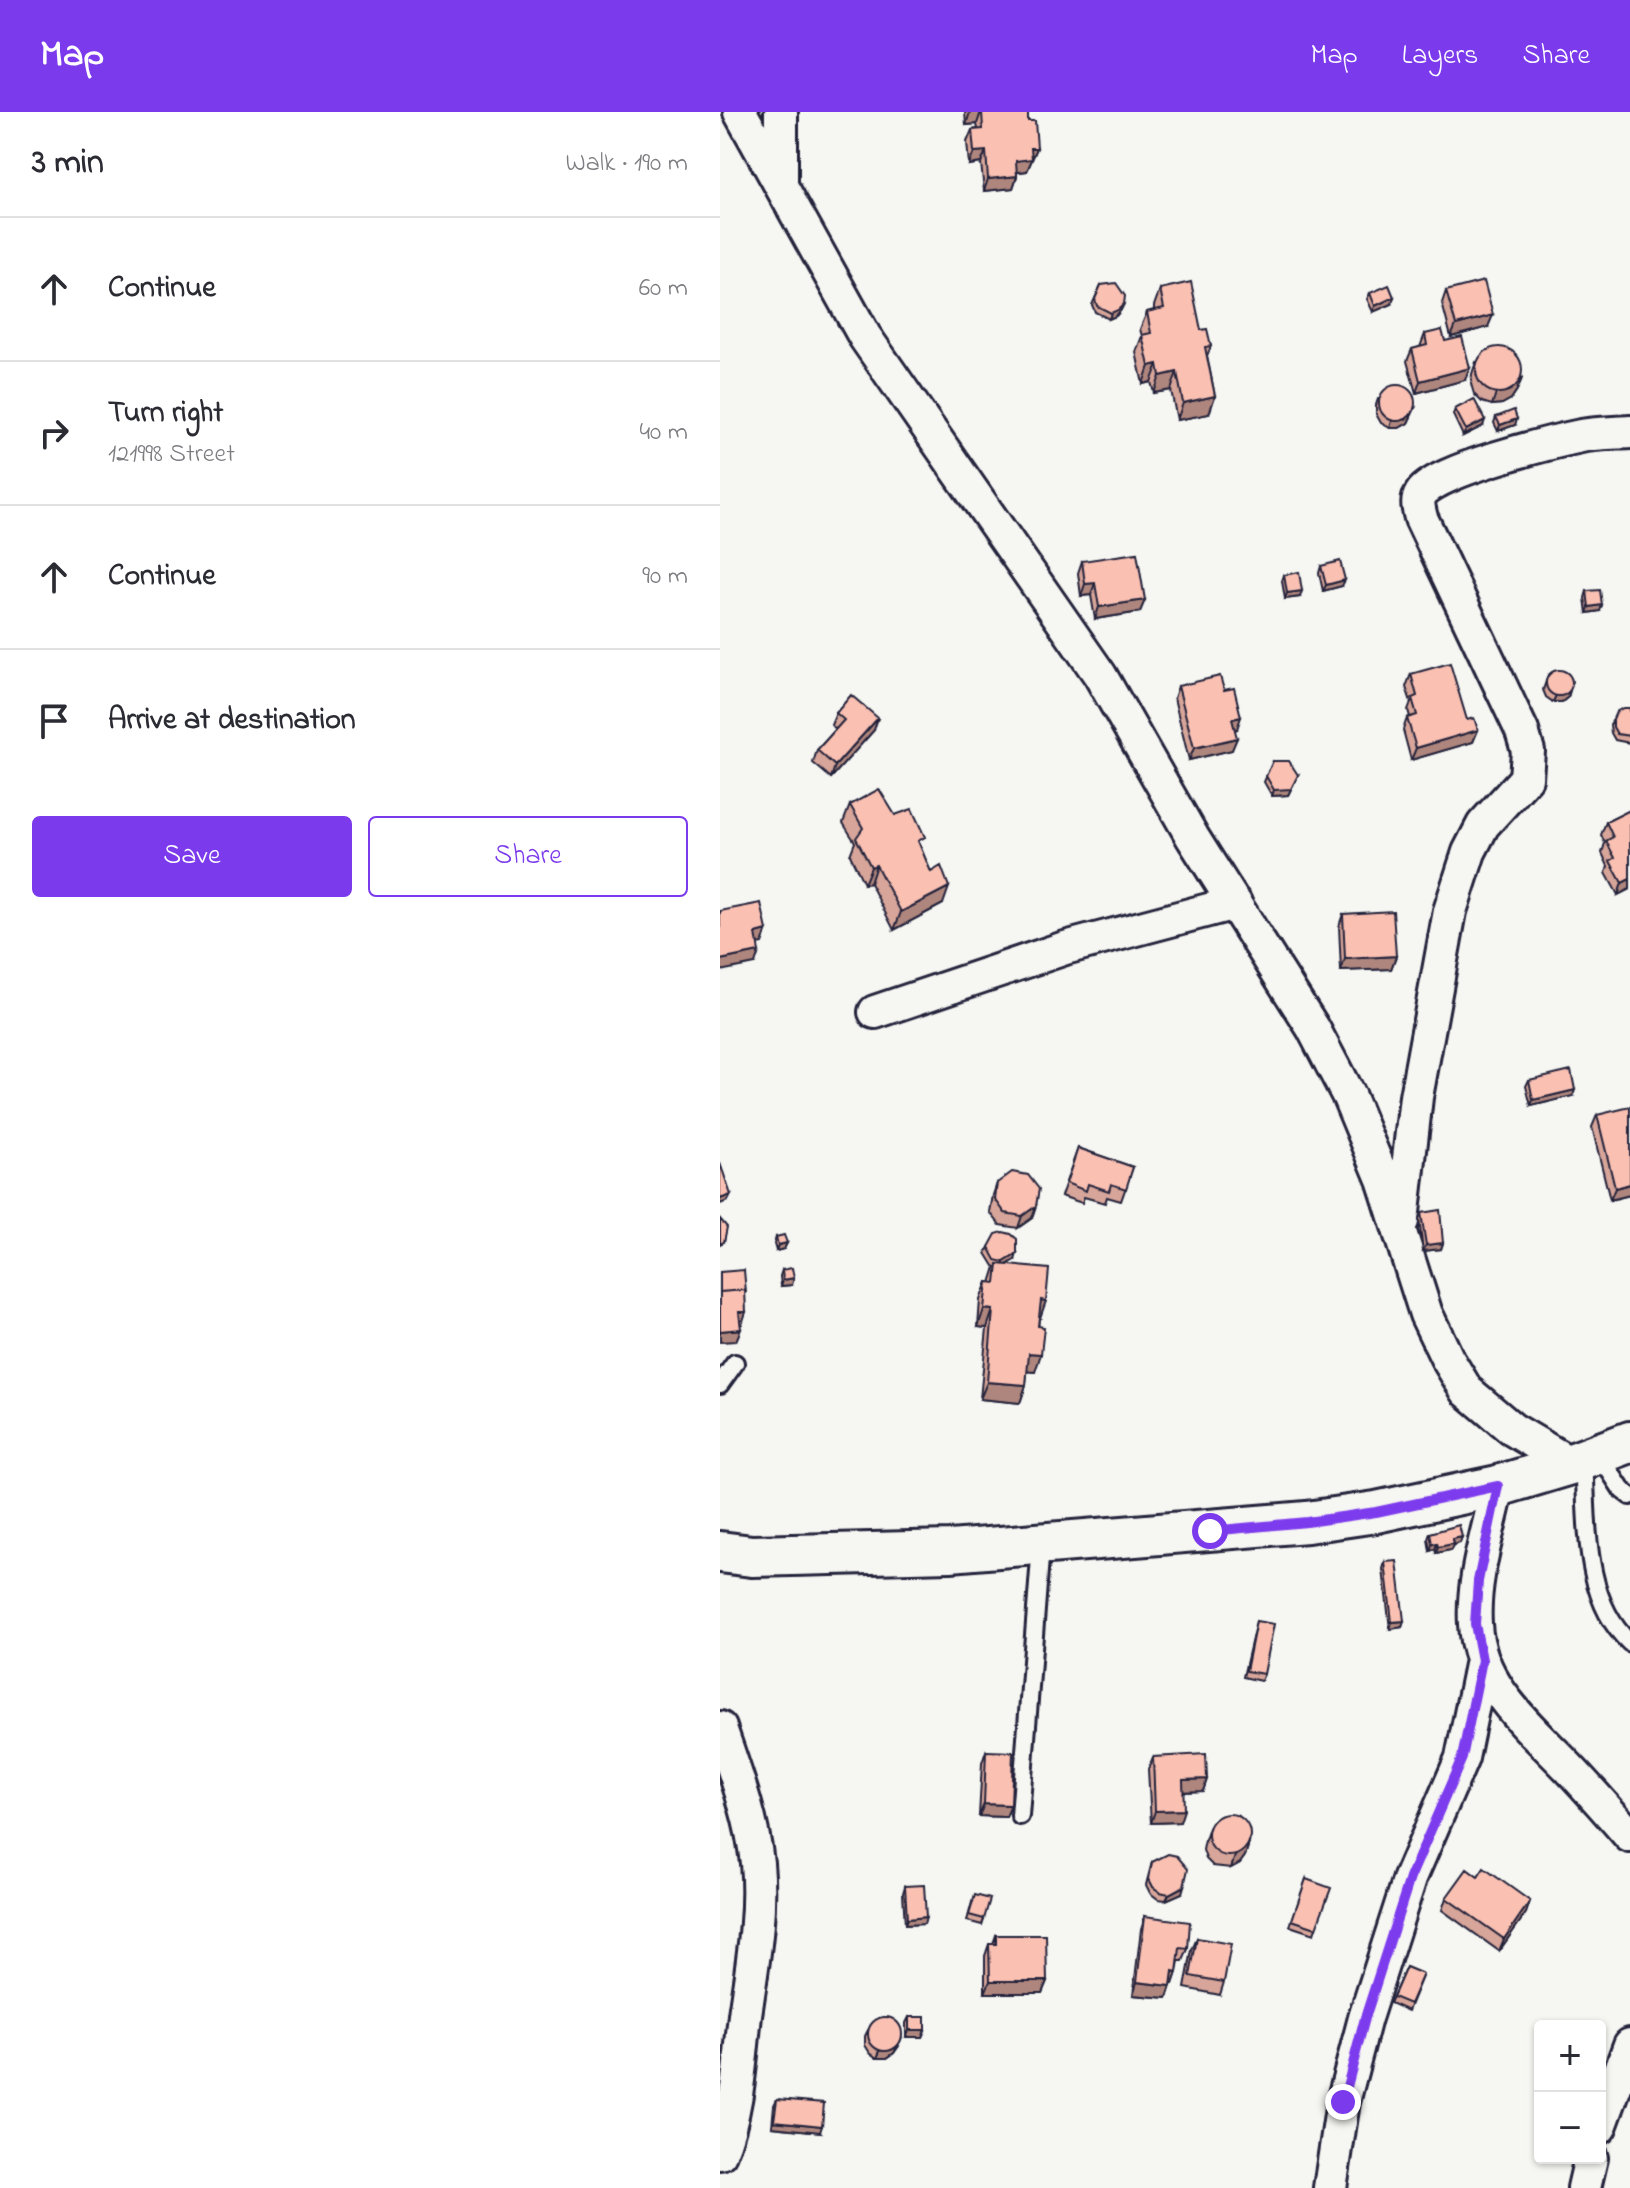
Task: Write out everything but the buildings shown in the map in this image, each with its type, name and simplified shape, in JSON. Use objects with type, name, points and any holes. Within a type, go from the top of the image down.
[{"type":"street","points":[[740,112],[865,337],[1100,675],[1193,838],[1313,1028],[1349,1097],[1383,1179],[1426,1314],[1467,1391],[1512,1429],[1596,1454]]},
{"type":"street","points":[[781,112],[781,183]]},
{"type":"street","points":[[1401,1232],[1416,1097],[1450,911],[1469,852],[1483,825],[1519,787],[1526,778],[1529,766],[1522,731],[1421,518],[1417,503],[1422,492],[1433,482],[1514,452],[1583,436],[1630,432]]},
{"type":"street","points":[[875,1012],[1065,948],[1235,903]]},
{"type":"street","points":[[720,1552],[752,1556],[950,1551],[1307,1522],[1376,1512],[1498,1486],[1596,1454]]},
{"type":"street","points":[[1498,1486],[1478,1581],[1475,1624],[1482,1660],[1493,1684],[1512,1709],[1593,1792],[1630,1836]]},
{"type":"street","points":[[1330,2188],[1343,2102],[1365,2018],[1410,1878],[1462,1758],[1482,1660]]},
{"type":"street","points":[[720,1728],[738,1780],[757,1864],[752,1963],[735,2098],[729,2131],[720,2153]]},
{"type":"street","points":[[1606,2111],[1630,2045]]},
{"type":"street","points":[[1584,2188],[1590,2164]]},
{"type":"lane","points":[[720,1384],[735,1363]]},
{"type":"lane","points":[[1596,1454],[1622,1490],[1630,1496]]},
{"type":"lane","points":[[1596,1454],[1591,1548],[1596,1585],[1605,1611],[1630,1643]]},
{"type":"lane","points":[[1020,1816],[1041,1545]]},
{"type":"route","points":[[1210,1531],[1376,1512],[1498,1486],[1478,1581],[1475,1624],[1482,1660],[1462,1758],[1410,1878],[1365,2018],[1343,2102]]}]
